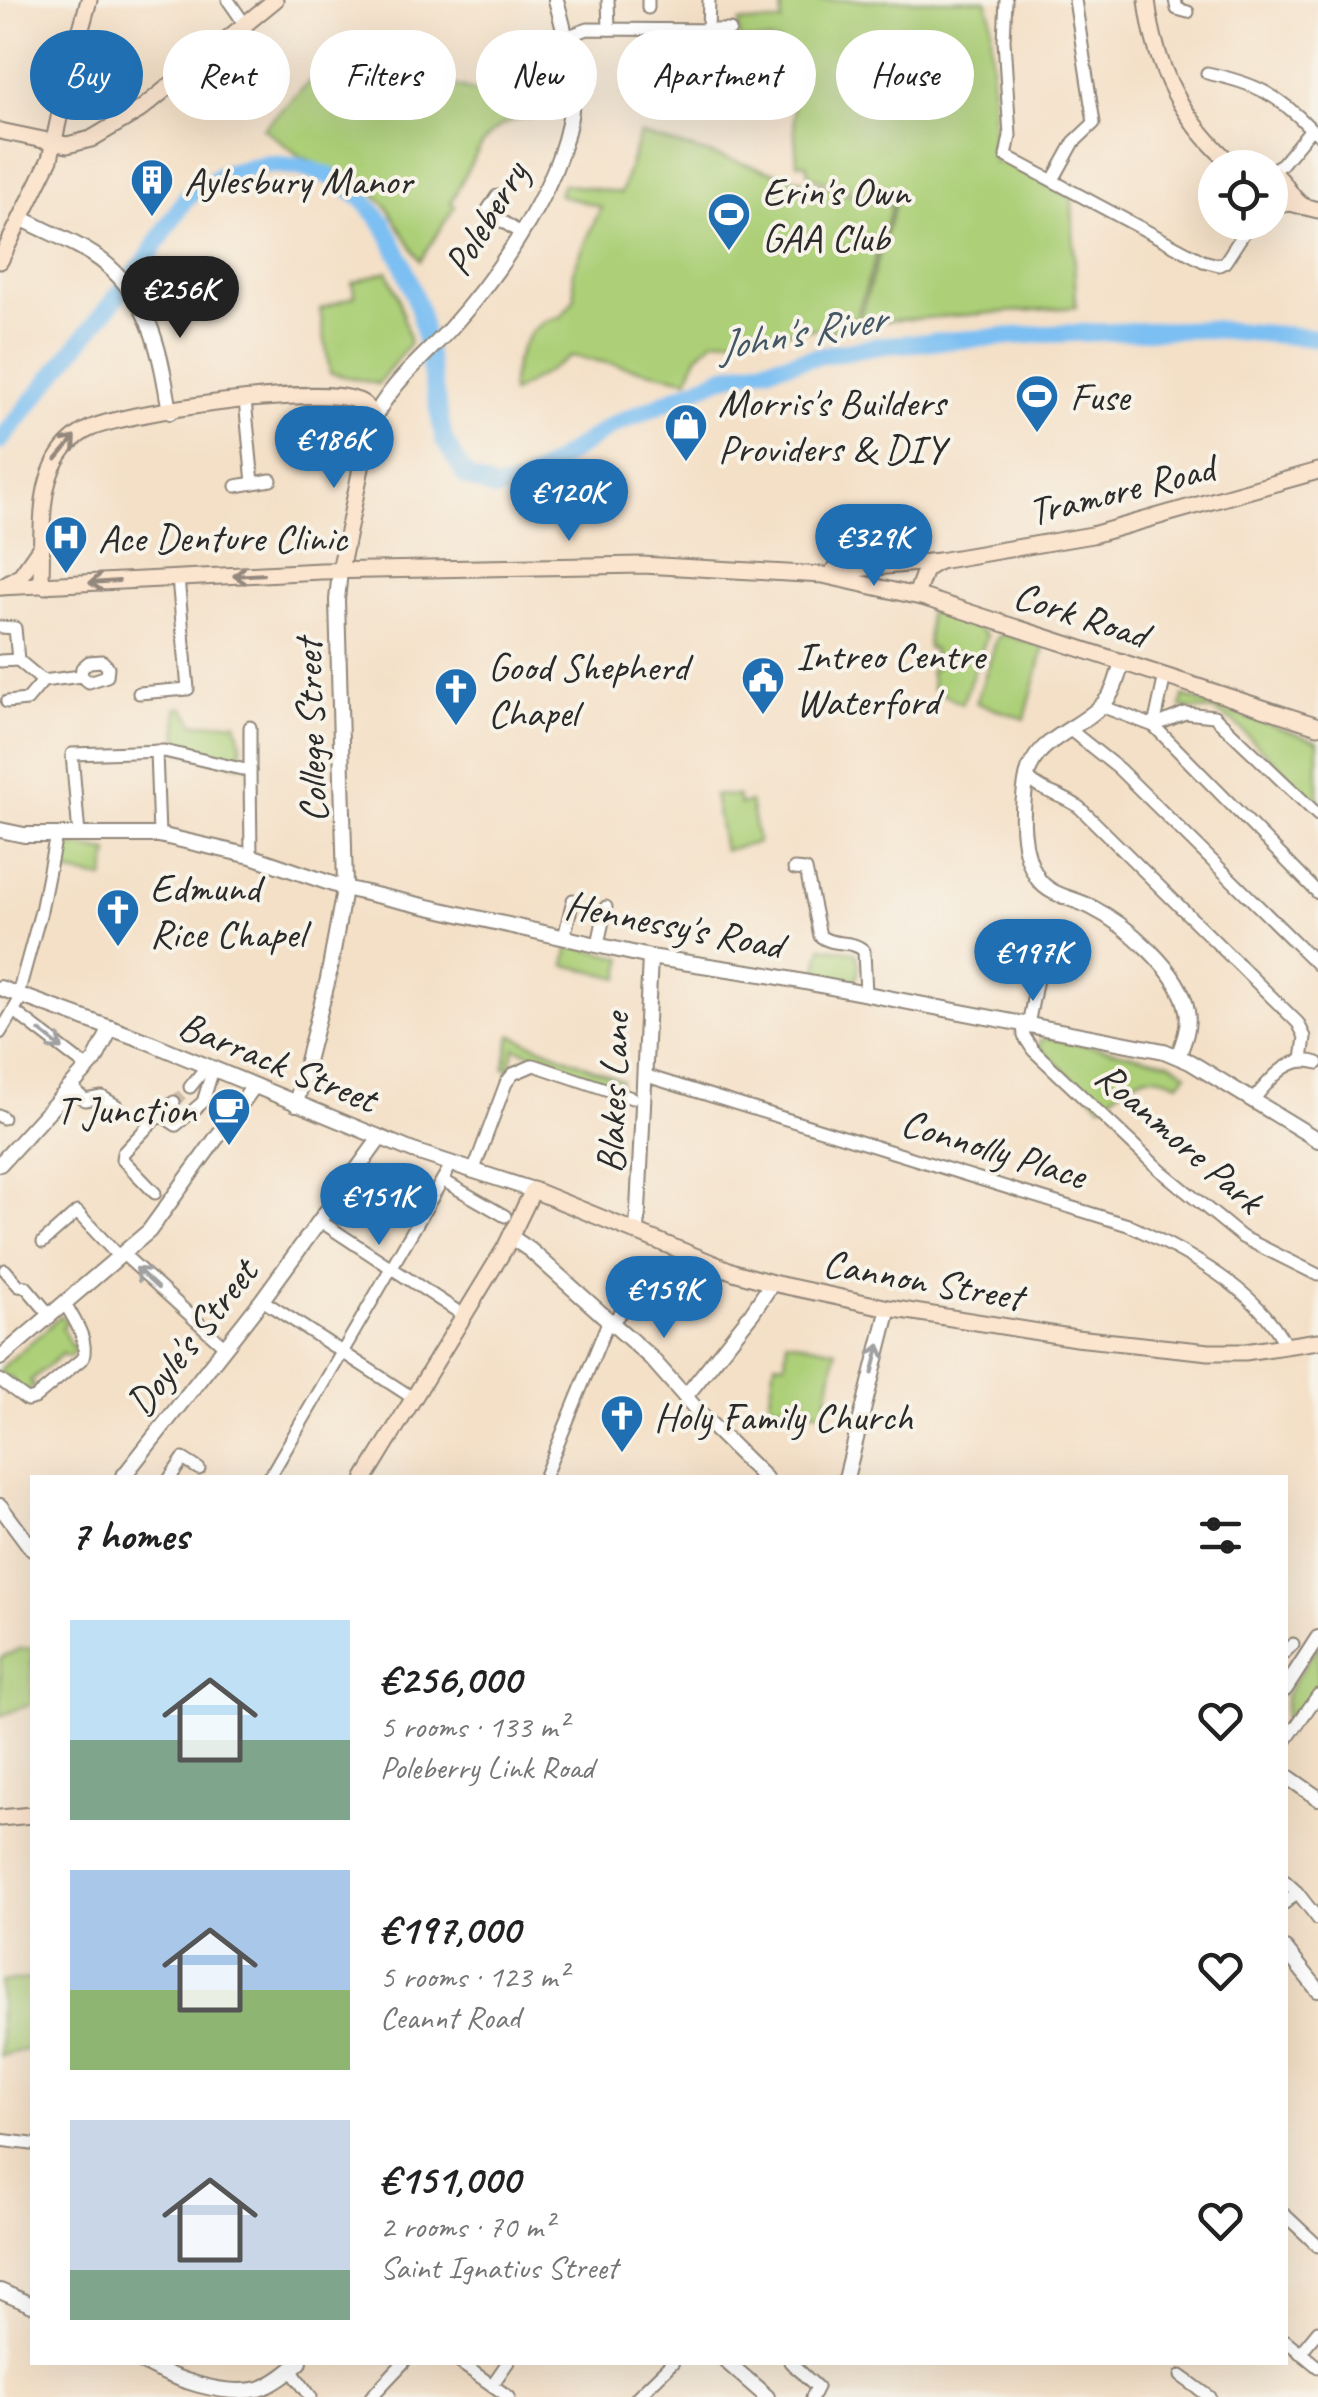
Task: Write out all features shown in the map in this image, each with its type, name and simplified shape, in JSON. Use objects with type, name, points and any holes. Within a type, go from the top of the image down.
[{"type":"main road","points":[[0,261],[40,184],[55,142],[89,0]]},
{"type":"main road","points":[[0,131],[70,145],[83,143],[131,116],[274,0]]},
{"type":"main road","points":[[1147,0],[1159,60],[1173,94],[1198,132],[1218,150]]},
{"type":"main road","points":[[1288,188],[1310,208]]},
{"type":"main road","points":[[45,586],[41,580],[48,478],[69,442],[79,434],[103,424],[170,412],[312,394],[356,400],[376,416],[340,571]]},
{"type":"main road","name":"Tramore Road","points":[[809,574],[938,562],[1101,532],[1318,470]]},
{"type":"main road","points":[[0,587],[21,575],[43,540]]},
{"type":"main road","points":[[916,595],[925,570],[938,562]]},
{"type":"main road","points":[[896,590],[895,573],[900,563]]},
{"type":"main road","name":"Cork Road","points":[[0,587],[340,571],[642,566],[809,574],[916,595],[1318,726]]},
{"type":"main road","points":[[368,1475],[511,1237],[533,1190]]},
{"type":"main road","name":"Cannon Street","points":[[533,1190],[716,1265],[772,1283],[890,1308],[1175,1350],[1229,1353],[1318,1341]]},
{"type":"main road","points":[[0,1818],[30,1815]]},
{"type":"street","points":[[228,0],[244,24]]},
{"type":"street","name":"Poleberry","points":[[556,0],[563,30]]},
{"type":"street","points":[[608,0],[608,29]]},
{"type":"street","points":[[585,30],[608,29],[648,15],[708,30],[709,0]]},
{"type":"street","points":[[1006,0],[1010,136],[1006,156],[1204,261],[1219,265],[1229,258],[1240,240]]},
{"type":"street","points":[[1053,180],[1074,142],[1094,122],[1075,0]]},
{"type":"street","points":[[1207,73],[1240,80],[1272,94],[1315,131],[1288,158]]},
{"type":"street","name":"Poleberry","points":[[376,416],[397,386],[482,290],[520,233],[550,183],[568,120]]},
{"type":"street","points":[[497,196],[487,212],[520,233]]},
{"type":"street","points":[[23,218],[103,262],[131,295],[154,333],[170,412]]},
{"type":"street","name":"Poleberry","points":[[356,400],[381,396],[397,386]]},
{"type":"street","points":[[246,400],[253,483]]},
{"type":"street","points":[[236,486],[271,480]]},
{"type":"street","name":"College Street","points":[[296,1104],[328,979],[344,888],[337,600],[340,571]]},
{"type":"street","points":[[139,692],[188,689],[178,578]]},
{"type":"street","points":[[0,627],[15,628],[18,660],[42,682]]},
{"type":"street","points":[[0,661],[18,660]]},
{"type":"street","points":[[1122,662],[1113,690],[1102,706],[1038,753],[1026,777],[1024,831],[1036,876],[1051,891],[1082,902],[1118,923],[1161,964],[1176,985],[1187,1010],[1187,1028],[1178,1056]]},
{"type":"street","points":[[6,702],[27,700],[42,682],[81,676]]},
{"type":"street","points":[[1154,726],[1165,676]]},
{"type":"street","points":[[1102,706],[1154,726],[1318,893]]},
{"type":"street","points":[[1154,726],[1184,713],[1214,716],[1318,814]]},
{"type":"street","points":[[250,727],[250,856]]},
{"type":"street","points":[[1069,729],[1119,770],[1318,965]]},
{"type":"street","points":[[79,835],[65,754],[156,750],[250,772]]},
{"type":"street","points":[[156,750],[159,835]]},
{"type":"street","points":[[1026,777],[1043,791],[1080,808],[1298,1023],[1305,1037],[1302,1060]]},
{"type":"street","name":"Hennessy's Road","points":[[0,830],[24,835],[159,835],[250,856],[344,888],[650,956],[1178,1056],[1318,1140]]},
{"type":"street","points":[[0,1033],[20,995],[56,835]]},
{"type":"street","points":[[794,869],[806,870],[818,931],[824,940],[862,948],[867,964],[866,994]]},
{"type":"street","points":[[564,937],[573,900]]},
{"type":"street","points":[[598,944],[606,907]]},
{"type":"street","points":[[1025,1024],[1043,948]]},
{"type":"street","name":"Blakes Lane","points":[[637,1232],[650,956]]},
{"type":"street","name":"Barrack Street","points":[[0,988],[111,1028],[380,1138],[533,1190]]},
{"type":"street","points":[[14,1012],[88,1068]]},
{"type":"street","name":"Roanmore Park","points":[[1025,1024],[1024,1036],[1033,1050],[1160,1170],[1242,1237],[1318,1275]]},
{"type":"street","points":[[0,1164],[88,1068],[111,1028]]},
{"type":"street","points":[[1254,1100],[1278,1072],[1302,1060],[1318,1063]]},
{"type":"street","points":[[473,1172],[506,1082],[524,1067],[534,1065],[632,1098]]},
{"type":"street","points":[[190,1087],[210,1068]]},
{"type":"street","points":[[155,1192],[122,1159],[123,1153],[156,1118],[164,1117],[176,1125],[203,1102],[210,1068]]},
{"type":"street","name":"Connolly Place","points":[[647,1076],[1128,1226],[1178,1252],[1249,1298],[1268,1316],[1286,1346]]},
{"type":"street","points":[[0,1358],[149,1231],[254,1086]]},
{"type":"street","points":[[71,1087],[85,1100],[102,1098],[117,1106]]},
{"type":"street","points":[[164,1117],[174,1102]]},
{"type":"street","name":"Doyle's Street","points":[[126,1475],[262,1300],[380,1138]]},
{"type":"street","points":[[271,1475],[452,1165]]},
{"type":"street","points":[[444,1181],[505,1216]]},
{"type":"street","points":[[43,1242],[78,1212],[121,1256],[225,1348]]},
{"type":"street","points":[[320,1221],[464,1314]]},
{"type":"street","points":[[511,1237],[651,1358],[762,1475]]},
{"type":"street","points":[[5,1270],[50,1315]]},
{"type":"street","points":[[685,1397],[772,1283]]},
{"type":"street","points":[[262,1300],[413,1398]]},
{"type":"street","points":[[0,1380],[20,1398],[34,1398],[82,1358],[86,1349],[64,1303]]},
{"type":"street","points":[[545,1475],[609,1322],[630,1303]]},
{"type":"street","points":[[847,1475],[890,1308]]},
{"type":"street","points":[[172,1475],[183,1459],[199,1468]]},
{"type":"street","points":[[0,1506],[30,1545]]},
{"type":"street","points":[[1288,1684],[1318,1638]]},
{"type":"street","points":[[1288,1738],[1318,1695]]},
{"type":"street","points":[[1288,1777],[1318,1798]]},
{"type":"street","points":[[1288,1884],[1317,1915]]},
{"type":"street","points":[[1288,1900],[1297,1892]]},
{"type":"street","points":[[1288,1953],[1318,1990]]},
{"type":"street","points":[[0,2140],[30,2144]]},
{"type":"street","points":[[1288,2218],[1318,2246]]},
{"type":"street","points":[[0,2291],[30,2304]]},
{"type":"street","points":[[1300,2353],[1318,2331]]},
{"type":"street","points":[[1288,2343],[1318,2368]]},
{"type":"street","points":[[148,2365],[221,2393],[259,2389],[293,2365],[311,2397]]},
{"type":"street","points":[[371,2397],[401,2365]]},
{"type":"street","points":[[463,2365],[509,2396]]},
{"type":"street","points":[[492,2385],[504,2365]]},
{"type":"street","points":[[637,2397],[670,2365]]},
{"type":"street","points":[[730,2365],[767,2397]]},
{"type":"street","points":[[793,2365],[817,2387],[812,2397]]},
{"type":"street","points":[[1181,2376],[1204,2395]]},
{"type":"green space","points":[[781,0],[986,0],[991,16],[994,162],[1004,162],[1072,198],[1076,307],[858,323],[895,205],[809,176],[806,164],[797,163],[794,120],[816,120],[816,30],[739,30],[739,22],[782,22]]},
{"type":"green space","points":[[310,81],[310,120],[456,120],[456,86],[476,92],[476,120],[516,120],[501,126],[479,149],[451,202],[455,206],[420,261],[387,207],[372,191],[297,154],[263,128],[271,120],[290,120],[290,101]]},
{"type":"green space","name":"Erin's Own GAA Club","points":[[640,134],[892,206],[854,325],[840,326],[838,332],[822,328],[714,340],[697,356],[688,379],[572,356],[511,394],[514,369],[523,345],[538,326],[561,317],[575,298],[573,271],[601,207],[559,195],[563,184],[621,193]]},
{"type":"green space","points":[[387,271],[410,343],[378,384],[330,373],[320,309],[355,296],[352,283]]},
{"type":"green space","points":[[928,610],[975,626],[987,636],[962,704],[933,689],[930,670],[936,668],[933,649],[928,648]]},
{"type":"green space","points":[[1003,634],[1044,647],[1025,719],[976,703],[997,638]]},
{"type":"green space","points":[[1183,696],[1318,741],[1318,805],[1234,722],[1213,711],[1181,708]]},
{"type":"green space","points":[[177,708],[184,708],[195,724],[236,722],[241,765],[178,750]]},
{"type":"green space","points":[[714,795],[738,796],[740,805],[750,802],[758,843],[724,850]]},
{"type":"green space","points":[[69,845],[109,852],[104,879],[65,872]]},
{"type":"green space","points":[[569,945],[623,958],[620,978],[565,965]]},
{"type":"green space","points":[[822,947],[855,952],[859,967],[855,982],[816,974]]},
{"type":"green space","points":[[511,1035],[621,1080],[619,1086],[533,1058],[533,1054],[515,1048],[509,1070],[504,1068]]},
{"type":"green space","points":[[1047,1037],[1170,1062],[1187,1073],[1179,1083],[1145,1076],[1101,1105],[1040,1048],[1040,1041]]},
{"type":"green space","points":[[61,1316],[67,1322],[62,1328],[71,1346],[76,1343],[77,1349],[69,1357],[62,1354],[30,1381],[34,1386],[29,1391],[17,1389],[11,1377],[0,1373],[1,1368]]},
{"type":"green space","points":[[787,1340],[836,1350],[825,1412],[769,1404],[775,1362],[785,1363]]},
{"type":"green space","points":[[1318,1644],[1318,1687],[1288,1731],[1288,1691]]},
{"type":"green space","points":[[30,1648],[30,1705],[0,1716],[0,1658]]},
{"type":"green space","points":[[30,1979],[30,2048],[0,2056],[0,1982]]},
{"type":"waterway","name":"John's River","points":[[0,441],[145,262],[185,199],[223,174],[268,164],[302,167],[330,176],[360,196],[383,223],[419,309],[444,440],[466,477],[495,489],[520,486],[611,426],[725,376],[829,354],[885,345],[1043,334],[1209,329],[1318,338]]},
{"type":"tunnel","points":[[174,1102],[190,1087]]},
{"type":"place","name":"Aylesbury Manor","points":[[152,218]]},
{"type":"place","name":"Erin's Own GAA Club","points":[[729,252]]},
{"type":"place","name":"Fuse","points":[[1037,434]]},
{"type":"place","name":"Morris's Builders Providers & DIY","points":[[686,463]]},
{"type":"place","name":"Ace Denture Clinic","points":[[66,575]]},
{"type":"place","name":"Intreo Centre Waterford","points":[[763,716]]},
{"type":"place","name":"Good Shepherd Chapel","points":[[456,727]]},
{"type":"place","name":"Edmund Rice Chapel","points":[[118,948]]},
{"type":"place","name":"T Junction","points":[[229,1147]]},
{"type":"place","name":"Holy Family Church","points":[[622,1454]]}]
